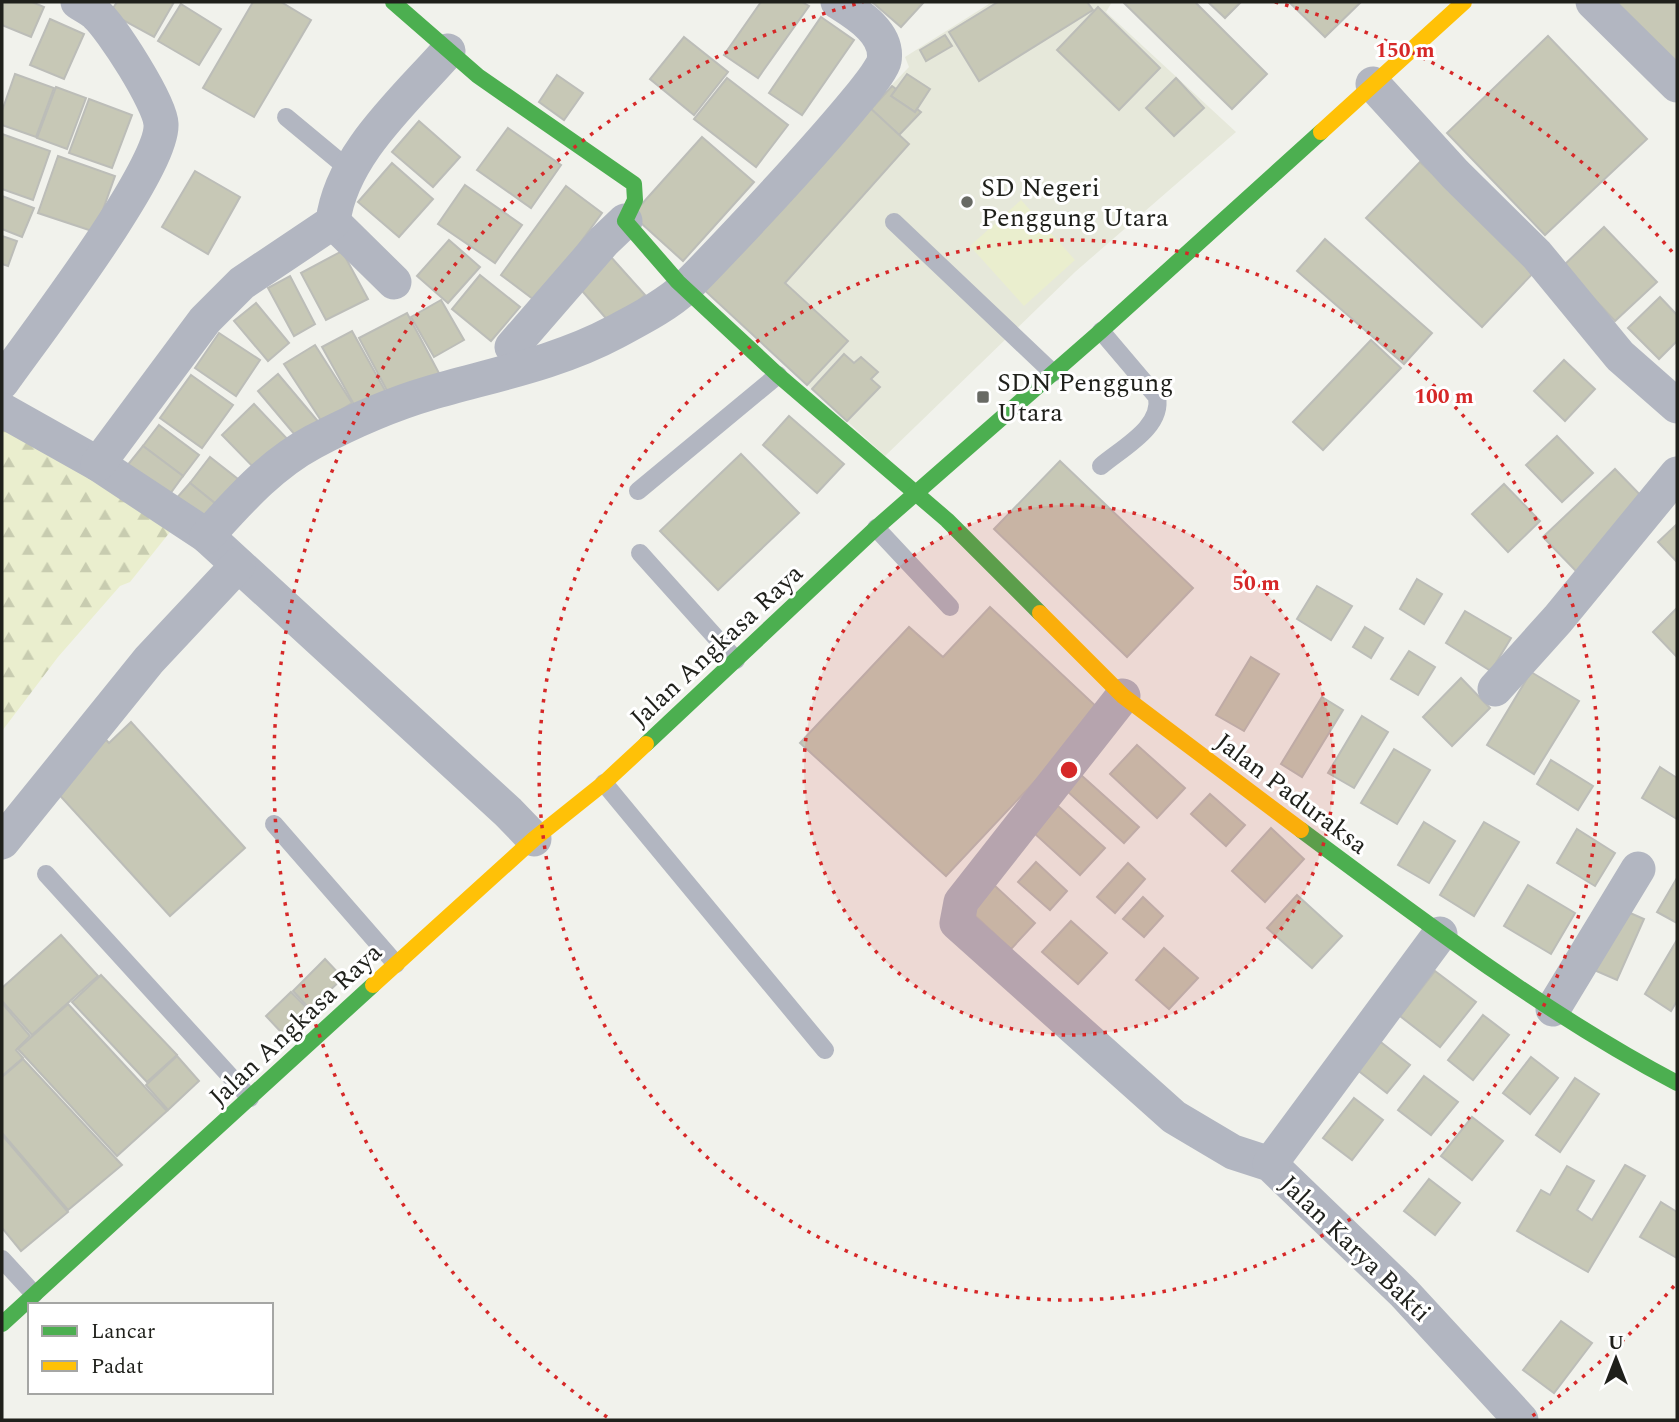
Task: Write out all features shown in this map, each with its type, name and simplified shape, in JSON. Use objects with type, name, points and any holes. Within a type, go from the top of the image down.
[{"type":"street","points":[[2,382],[128,202],[160,138],[161,122],[139,75],[97,15],[78,2]]},
{"type":"street","points":[[393,2],[418,28],[448,51],[634,184],[635,200],[625,221],[604,241],[512,347]]},
{"type":"street","points":[[207,536],[260,478],[310,444],[363,417],[402,403],[578,349],[615,332],[678,280],[841,118],[880,71],[884,50],[869,22],[838,2]]},
{"type":"street","name":"Jalan Angkasa Raya","points":[[2,1324],[534,839],[604,783],[876,528],[1101,331],[1464,2]]},
{"type":"street","points":[[1593,2],[1677,85]]},
{"type":"street","points":[[333,222],[335,203],[351,171],[381,128],[448,51]]},
{"type":"street","points":[[1373,84],[1455,174],[1537,255],[1620,356],[1677,406]]},
{"type":"street","name":"Jalan Paduraksa","points":[[625,221],[678,280],[778,375],[947,520],[1123,696],[1440,934],[1553,1009],[1639,1063],[1677,1083]]},
{"type":"street","points":[[333,222],[394,282]]},
{"type":"street","points":[[98,464],[205,320],[242,283],[333,222]]},
{"type":"street","points":[[2,410],[98,464],[207,536],[534,839]]},
{"type":"street","points":[[1495,689],[1558,619],[1677,474]]},
{"type":"street","points":[[2,842],[132,679],[238,565]]},
{"type":"street","points":[[1123,696],[961,902],[957,923],[1174,1117],[1233,1152],[1270,1164]]},
{"type":"street","points":[[1553,1009],[1637,869]]},
{"type":"street","name":"Jalan Karya Bakti","points":[[1440,934],[1270,1164],[1404,1293],[1521,1420]]},
{"type":"lane","points":[[286,117],[351,171]]},
{"type":"lane","points":[[894,222],[1053,373]]},
{"type":"lane","points":[[1101,331],[1157,397],[1159,407],[1155,421],[1101,466]]},
{"type":"lane","points":[[638,491],[778,375]]},
{"type":"lane","points":[[876,528],[950,607]]},
{"type":"lane","points":[[640,553],[736,660]]},
{"type":"lane","points":[[604,783],[825,1050]]},
{"type":"lane","points":[[274,824],[396,964]]},
{"type":"lane","points":[[46,874],[250,1098]]},
{"type":"lane","points":[[2,1259],[34,1294]]},
{"type":"shaded area","name":"SD Negeri Penggung Utara","points":[[992,2],[1112,2],[1106,12],[1236,132],[1075,272],[885,456],[700,286],[909,67],[905,57]]},
{"type":"green space","points":[[1021,200],[1075,260],[1024,306],[970,246]]},
{"type":"green space","points":[[2,424],[174,527],[130,582],[120,586],[58,657],[2,731]]},
{"type":"building","points":[[2,2],[32,2],[44,7],[31,37],[2,25]]},
{"type":"building","points":[[117,2],[174,2],[154,37],[110,13]]},
{"type":"building","points":[[253,2],[281,2],[311,20],[254,117],[203,88]]},
{"type":"building","points":[[761,2],[802,2],[809,6],[758,78],[724,55]]},
{"type":"building","points":[[872,2],[924,2],[901,27]]},
{"type":"building","points":[[998,2],[1087,2],[1093,10],[979,81],[949,32]]},
{"type":"building","points":[[1195,2],[1267,74],[1232,109],[1124,3]]},
{"type":"building","points":[[1208,2],[1241,2],[1225,18]]},
{"type":"building","points":[[1289,2],[1361,2],[1325,37]]},
{"type":"building","points":[[1616,2],[1677,2],[1677,65]]},
{"type":"building","points":[[181,4],[221,29],[199,65],[158,41]]},
{"type":"building","points":[[1098,7],[1160,68],[1119,110],[1057,50]]},
{"type":"building","points":[[821,17],[854,40],[802,115],[769,93]]},
{"type":"building","points":[[50,19],[84,34],[64,79],[30,65]]},
{"type":"building","points":[[945,35],[952,46],[926,61],[920,50]]},
{"type":"building","points":[[1548,36],[1647,139],[1545,235],[1447,133]]},
{"type":"building","points":[[684,37],[728,72],[694,115],[650,79]]},
{"type":"building","points":[[15,74],[54,88],[36,137],[2,125],[2,111]]},
{"type":"building","points":[[907,74],[930,89],[915,112],[891,96]]},
{"type":"building","points":[[557,75],[583,93],[564,120],[539,102]]},
{"type":"building","points":[[727,78],[788,125],[756,167],[694,119]]},
{"type":"building","points":[[1176,78],[1204,108],[1174,136],[1146,108]]},
{"type":"building","points":[[892,86],[896,89],[891,96],[915,112],[917,109],[921,112],[899,135],[871,109]]},
{"type":"building","points":[[56,87],[86,98],[67,149],[37,138]]},
{"type":"building","points":[[89,99],[132,115],[112,168],[69,153]]},
{"type":"building","points":[[868,106],[909,144],[785,283],[848,341],[807,385],[700,286]]},
{"type":"building","points":[[419,121],[460,157],[433,187],[392,152]]},
{"type":"building","points":[[508,128],[561,165],[531,208],[477,170]]},
{"type":"building","points":[[2,134],[50,151],[33,200],[2,189]]},
{"type":"building","points":[[702,137],[754,182],[683,261],[632,215]]},
{"type":"building","points":[[58,156],[115,176],[95,232],[38,213]]},
{"type":"building","points":[[1420,162],[1536,270],[1482,327],[1366,218]]},
{"type":"building","points":[[392,163],[433,199],[399,237],[358,202]]},
{"type":"building","points":[[195,171],[240,197],[208,254],[162,227]]},
{"type":"building","points":[[465,185],[522,225],[495,263],[438,224]]},
{"type":"building","points":[[566,186],[602,213],[537,302],[501,275]]},
{"type":"building","points":[[2,196],[34,208],[22,237],[2,229]]},
{"type":"building","points":[[1604,227],[1657,282],[1615,321],[1563,266]]},
{"type":"building","points":[[2,236],[17,241],[8,266],[2,264]]},
{"type":"building","points":[[1325,239],[1432,333],[1404,364],[1297,271]]},
{"type":"building","points":[[449,240],[480,267],[448,303],[417,276]]},
{"type":"building","points":[[342,251],[368,299],[326,320],[301,273]]},
{"type":"building","points":[[610,256],[645,295],[611,324],[577,285]]},
{"type":"building","points":[[480,275],[520,307],[491,341],[452,309]]},
{"type":"building","points":[[290,276],[315,324],[294,336],[268,288]]},
{"type":"building","points":[[1660,297],[1677,315],[1677,341],[1659,359],[1628,328]]},
{"type":"building","points":[[441,300],[464,340],[434,357],[411,317]]},
{"type":"building","points":[[256,303],[289,343],[268,361],[234,321]]},
{"type":"building","points":[[407,313],[440,375],[392,400],[359,338]]},
{"type":"building","points":[[352,331],[387,394],[357,410],[322,347]]},
{"type":"building","points":[[219,333],[260,360],[236,396],[195,368]]},
{"type":"building","points":[[1371,340],[1401,368],[1323,450],[1293,422]]},
{"type":"building","points":[[315,345],[352,403],[322,422],[284,364]]},
{"type":"building","points":[[844,354],[854,363],[861,357],[878,372],[871,379],[880,387],[847,421],[812,389]]},
{"type":"building","points":[[1564,360],[1595,389],[1565,421],[1534,391]]},
{"type":"building","points":[[278,374],[321,425],[301,442],[258,391]]},
{"type":"building","points":[[191,375],[233,405],[202,448],[160,418]]},
{"type":"building","points":[[254,404],[291,443],[259,473],[222,435]]},
{"type":"building","points":[[789,416],[844,464],[817,493],[763,445]]},
{"type":"building","points":[[159,425],[199,455],[183,476],[143,446]]},
{"type":"building","points":[[1557,436],[1593,473],[1562,502],[1526,465]]},
{"type":"building","points":[[143,446],[183,476],[167,498],[126,467]]},
{"type":"building","points":[[741,454],[799,513],[718,590],[660,531]]},
{"type":"building","points":[[210,457],[243,483],[222,509],[190,483]]},
{"type":"building","points":[[1060,461],[1193,588],[1127,657],[994,529]]},
{"type":"building","points":[[1615,469],[1649,504],[1577,572],[1543,537]]},
{"type":"building","points":[[190,483],[222,509],[207,527],[174,501]]},
{"type":"building","points":[[1504,484],[1540,521],[1508,552],[1472,514]]},
{"type":"building","points":[[1677,524],[1677,562],[1658,542]]},
{"type":"building","points":[[1417,579],[1442,594],[1424,624],[1400,609]]},
{"type":"building","points":[[1317,586],[1352,606],[1331,640],[1297,619]]},
{"type":"building","points":[[990,607],[1101,711],[946,876],[800,743],[909,627],[943,657]]},
{"type":"building","points":[[1677,608],[1677,657],[1653,632]]},
{"type":"building","points":[[1465,611],[1511,638],[1491,671],[1446,643]]},
{"type":"building","points":[[1365,627],[1383,638],[1371,658],[1353,647]]},
{"type":"building","points":[[1409,651],[1435,667],[1418,695],[1391,679]]},
{"type":"building","points":[[1251,657],[1279,674],[1244,731],[1216,715]]},
{"type":"building","points":[[1531,672],[1579,701],[1534,774],[1487,745]]},
{"type":"building","points":[[1461,678],[1490,708],[1452,746],[1423,717]]},
{"type":"building","points":[[1322,697],[1343,710],[1302,777],[1281,764]]},
{"type":"building","points":[[1362,716],[1388,732],[1354,788],[1328,773]]},
{"type":"building","points":[[131,722],[245,848],[170,916],[53,788],[98,731],[109,743]]},
{"type":"building","points":[[1137,745],[1185,788],[1157,818],[1110,774]]},
{"type":"building","points":[[1394,749],[1430,770],[1397,824],[1361,803]]},
{"type":"building","points":[[1551,760],[1593,786],[1578,810],[1537,784]]},
{"type":"building","points":[[1660,767],[1677,778],[1677,819],[1642,798]]},
{"type":"building","points":[[1081,775],[1139,827],[1124,843],[1067,791]]},
{"type":"building","points":[[1210,794],[1245,825],[1226,846],[1191,814]]},
{"type":"building","points":[[1058,806],[1105,848],[1080,875],[1034,833]]},
{"type":"building","points":[[1424,822],[1455,841],[1429,883],[1398,865]]},
{"type":"building","points":[[1484,822],[1519,842],[1474,916],[1440,895]]},
{"type":"building","points":[[1271,828],[1304,859],[1265,902],[1232,871]]},
{"type":"building","points":[[1577,829],[1615,853],[1595,886],[1557,863]]},
{"type":"building","points":[[1036,862],[1067,891],[1050,910],[1018,882]]},
{"type":"building","points":[[1128,863],[1145,879],[1115,913],[1097,897]]},
{"type":"building","points":[[1677,878],[1677,923],[1657,912]]},
{"type":"building","points":[[994,885],[1035,923],[1011,949],[970,911]]},
{"type":"building","points":[[1528,885],[1575,913],[1551,954],[1504,926]]},
{"type":"building","points":[[1297,895],[1342,936],[1312,968],[1267,928]]},
{"type":"building","points":[[1143,897],[1163,916],[1144,937],[1123,919]]},
{"type":"building","points":[[1621,909],[1644,919],[1617,980],[1594,970]]},
{"type":"building","points":[[1071,921],[1107,953],[1078,984],[1042,952]]},
{"type":"building","points":[[61,935],[98,976],[32,1035],[2,1001],[2,988]]},
{"type":"building","points":[[1677,940],[1677,1001],[1671,1011],[1645,994]]},
{"type":"building","points":[[1164,948],[1198,978],[1169,1009],[1136,980]]},
{"type":"building","points":[[325,959],[343,978],[310,1009],[293,991]]},
{"type":"building","points":[[1435,971],[1476,1002],[1440,1047],[1400,1016]]},
{"type":"building","points":[[101,975],[177,1055],[147,1082],[72,1002]]},
{"type":"building","points":[[291,992],[308,1009],[282,1033],[266,1016]]},
{"type":"building","points":[[2,1003],[30,1036],[16,1050],[23,1058],[2,1076]]},
{"type":"building","points":[[68,1004],[167,1111],[117,1156],[18,1049]]},
{"type":"building","points":[[1483,1015],[1509,1035],[1473,1080],[1448,1060]]},
{"type":"building","points":[[1373,1036],[1410,1065],[1387,1093],[1351,1065]]},
{"type":"building","points":[[177,1056],[199,1081],[168,1110],[146,1085]]},
{"type":"building","points":[[1531,1057],[1558,1078],[1530,1114],[1503,1093]]},
{"type":"building","points":[[23,1059],[122,1165],[68,1210],[2,1133],[2,1077]]},
{"type":"building","points":[[1424,1076],[1458,1102],[1431,1135],[1398,1110]]},
{"type":"building","points":[[1575,1078],[1599,1094],[1560,1152],[1536,1135]]},
{"type":"building","points":[[1354,1098],[1383,1120],[1352,1160],[1323,1138]]},
{"type":"building","points":[[1472,1117],[1503,1141],[1472,1180],[1441,1156]]},
{"type":"building","points":[[2,1135],[68,1212],[21,1251],[2,1228]]},
{"type":"building","points":[[1625,1165],[1645,1176],[1588,1272],[1517,1231],[1541,1190],[1550,1195],[1567,1166],[1594,1181],[1577,1210],[1592,1220]]},
{"type":"building","points":[[1429,1179],[1460,1203],[1435,1235],[1404,1211]]},
{"type":"building","points":[[1661,1202],[1677,1212],[1677,1258],[1640,1237]]},
{"type":"building","points":[[1561,1321],[1592,1343],[1554,1393],[1523,1370]]},
{"type":"traffic: fast","points":[[393,2],[478,76],[634,184],[635,200],[625,221],[678,282],[778,375],[947,520],[1040,613]]},
{"type":"traffic: fast","points":[[646,744],[876,528],[1101,331],[1321,132]]},
{"type":"traffic: fast","points":[[1301,830],[1531,996],[1677,1083]]},
{"type":"traffic: fast","points":[[2,1324],[373,985]]},
{"type":"traffic: slow","points":[[1321,132],[1464,2]]},
{"type":"traffic: slow","points":[[1040,613],[1123,696],[1301,830]]},
{"type":"traffic: slow","points":[[373,985],[534,839],[604,783],[646,744]]},
{"type":"place","name":"SD Negeri Penggung Utara","points":[[967,202]]},
{"type":"place","name":"SDN Penggung Utara","points":[[983,397]]}]
